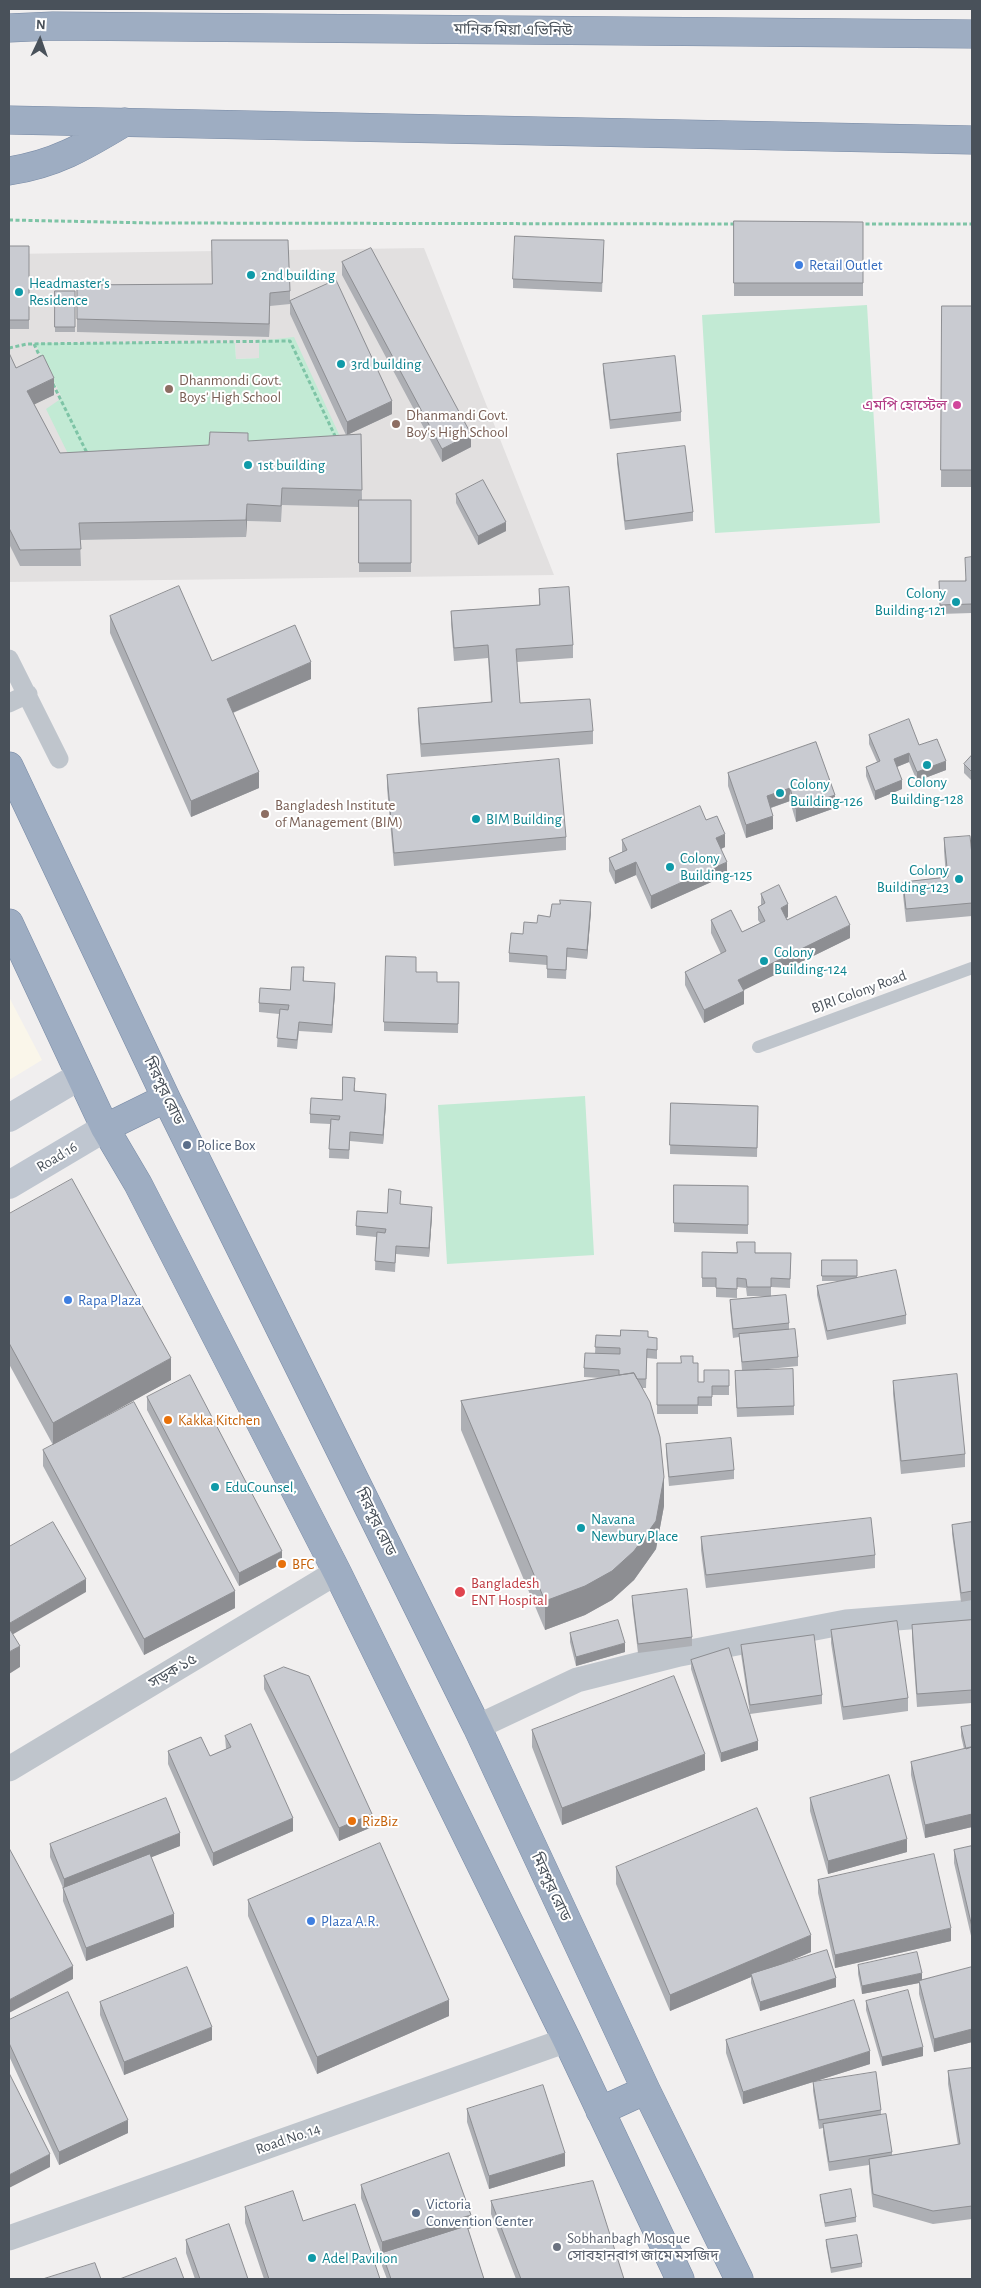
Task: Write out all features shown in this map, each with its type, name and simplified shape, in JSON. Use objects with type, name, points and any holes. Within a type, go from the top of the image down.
[{"type":"highway","name":"মানিক মিয়া এভিনিউ","points":[[9,16],[53,26]]},
{"type":"highway","name":"মানিক মিয়া এভিনিউ","points":[[9,28],[53,26],[972,34]]},
{"type":"highway","points":[[9,120],[972,140]]},
{"type":"highway","points":[[9,171],[25,169],[72,154],[124,122]]},
{"type":"highway","name":"মিরপুর রোড","points":[[9,766],[166,1098],[477,1727],[646,2090],[739,2279]]},
{"type":"highway","points":[[9,923],[105,1128],[138,1184],[337,1572],[567,2040],[680,2279]]},
{"type":"highway","points":[[105,1128],[166,1098]]},
{"type":"highway","points":[[600,2111],[646,2090]]},
{"type":"main road","points":[[9,1118],[80,1076]]},
{"type":"main road","name":"Road 16","points":[[9,1185],[105,1128]]},
{"type":"street","points":[[9,660],[28,694],[59,759]]},
{"type":"street","points":[[9,703],[28,694]]},
{"type":"street","name":"সড়ক ১৫","points":[[9,1769],[337,1572]]},
{"type":"street","points":[[477,1727],[577,1680],[680,1654],[846,1622],[972,1612]]},
{"type":"street","name":"Road No. 14","points":[[9,2238],[567,2040]]},
{"type":"lane","name":"BJRI Colony Road","points":[[758,1047],[972,968]]},
{"type":"path","points":[[9,220],[152,223],[744,224]]},
{"type":"path","points":[[853,224],[972,224]]},
{"type":"path","points":[[9,348],[34,344],[290,341],[337,440],[327,440]]},
{"type":"path","points":[[34,344],[46,369]]},
{"type":"path","points":[[50,378],[88,455],[98,454]]},
{"type":"shaded area","points":[[424,248],[554,575],[9,582],[9,544],[20,566],[80,566],[79,540],[246,537],[247,521],[281,522],[60,469],[9,372],[9,329],[29,329],[9,254]],"holes":[[[212,297],[270,306],[268,337],[77,331]],[[35,343],[235,343],[236,359],[259,358],[209,444],[208,458],[62,398]]]},
{"type":"shaded area","points":[[9,997],[42,1060],[9,1080]]},
{"type":"green space","points":[[867,305],[880,523],[715,533],[702,315]]},
{"type":"green space","points":[[294,337],[343,443],[209,444],[208,458],[73,464],[46,409],[62,398],[35,343],[235,343],[236,359],[259,358],[259,341]]},
{"type":"green space","points":[[585,1096],[594,1255],[447,1264],[438,1105]]},
{"type":"building","name":"Retail Outlet","points":[[734,221],[863,222],[863,283],[734,283]]},
{"type":"building","points":[[515,236],[604,240],[602,283],[513,279]]},
{"type":"building","name":"2nd building","points":[[212,240],[288,240],[290,291],[270,293],[269,324],[77,319],[77,285],[212,284]]},
{"type":"building","name":"Headmaster's Residence","points":[[9,246],[29,246],[29,320],[9,320]]},
{"type":"building","points":[[371,248],[471,434],[442,449],[342,262]]},
{"type":"building","name":"3rd building","points":[[336,280],[392,401],[347,422],[290,301]]},
{"type":"building","points":[[55,291],[75,291],[75,327],[55,327]]},
{"type":"building","name":"এমপি হোস্টেল","points":[[942,306],[972,306],[972,470],[941,470]]},
{"type":"building","name":"1st building","points":[[10,355],[16,368],[43,355],[54,378],[27,391],[60,453],[209,445],[210,432],[248,433],[248,441],[361,434],[362,490],[282,488],[281,506],[247,504],[246,520],[79,523],[81,549],[20,550],[9,528]]},
{"type":"building","points":[[675,356],[681,412],[610,420],[603,364]]},
{"type":"building","points":[[685,446],[693,512],[625,521],[617,454]]},
{"type":"building","points":[[483,480],[506,522],[478,536],[456,494]]},
{"type":"building","points":[[359,500],[411,500],[411,563],[359,563]]},
{"type":"building","name":"Colony Building-121","points":[[972,557],[972,604],[940,605],[939,581],[966,581],[965,558]]},
{"type":"building","points":[[179,586],[212,661],[295,625],[311,662],[227,699],[259,772],[191,801],[110,616]]},
{"type":"building","points":[[569,587],[573,645],[516,649],[520,703],[590,699],[593,731],[421,744],[418,708],[492,702],[488,645],[454,648],[451,611],[540,605],[539,589]]},
{"type":"building","name":"Colony Building-128","points":[[909,719],[919,745],[937,739],[946,761],[917,772],[909,753],[894,759],[902,780],[875,791],[866,767],[880,761],[869,735]]},
{"type":"building","name":"Colony Building-126","points":[[816,742],[835,795],[796,809],[790,788],[767,796],[773,816],[746,825],[728,773]]},
{"type":"building","points":[[972,755],[972,772],[964,764]]},
{"type":"building","name":"BIM Building","points":[[559,759],[566,837],[394,853],[387,775]]},
{"type":"building","name":"Colony Building-125","points":[[700,806],[706,820],[717,816],[725,834],[716,838],[727,862],[651,896],[636,862],[615,871],[609,858],[627,850],[622,840]]},
{"type":"building","name":"Colony Building-123","points":[[970,836],[972,903],[906,909],[903,882],[948,877],[944,838]]},
{"type":"building","name":"Colony Building-124","points":[[779,885],[788,904],[781,908],[787,920],[836,896],[850,925],[738,980],[744,991],[704,1010],[685,972],[726,951],[711,920],[731,910],[742,932],[765,921],[758,907],[765,903],[761,894]]},
{"type":"building","points":[[560,900],[591,902],[587,950],[567,948],[566,970],[547,969],[547,956],[509,953],[511,933],[523,934],[524,922],[537,923],[538,915],[550,917],[552,904],[560,904]]},
{"type":"building","points":[[386,956],[416,957],[416,972],[437,972],[437,982],[459,982],[458,1024],[384,1022]]},
{"type":"building","points":[[292,967],[304,967],[303,981],[335,983],[332,1025],[299,1022],[297,1040],[277,1038],[280,1009],[288,1010],[289,1005],[259,1003],[260,988],[290,990]]},
{"type":"building","points":[[343,1077],[355,1078],[354,1091],[386,1094],[383,1135],[350,1132],[349,1150],[329,1149],[331,1119],[339,1120],[340,1116],[310,1114],[311,1098],[342,1100]]},
{"type":"building","points":[[671,1103],[758,1106],[757,1148],[670,1145]]},
{"type":"building","name":"Rapa Plaza","points":[[72,1179],[171,1358],[53,1423],[9,1343],[9,1214]]},
{"type":"building","points":[[674,1185],[748,1186],[748,1225],[674,1223]]},
{"type":"building","points":[[389,1189],[401,1191],[400,1204],[432,1207],[429,1248],[396,1246],[395,1263],[375,1261],[377,1232],[385,1233],[386,1229],[356,1226],[357,1211],[387,1213]]},
{"type":"building","points":[[737,1242],[755,1242],[755,1253],[791,1253],[790,1279],[771,1278],[771,1287],[747,1287],[746,1279],[737,1278],[737,1289],[716,1288],[716,1278],[702,1278],[702,1252],[737,1253]]},
{"type":"building","points":[[822,1260],[857,1260],[857,1276],[822,1276]]},
{"type":"building","points":[[896,1270],[906,1315],[827,1331],[817,1286]]},
{"type":"building","points":[[786,1295],[789,1323],[733,1329],[730,1300]]},
{"type":"building","points":[[795,1329],[798,1357],[742,1362],[739,1334]]},
{"type":"building","points":[[621,1330],[648,1331],[648,1337],[657,1338],[657,1350],[647,1349],[646,1379],[637,1379],[634,1373],[619,1375],[619,1370],[584,1368],[585,1353],[620,1354],[620,1348],[595,1347],[596,1335],[620,1336]]},
{"type":"building","points":[[681,1356],[693,1356],[693,1363],[698,1363],[698,1382],[704,1382],[704,1370],[729,1370],[729,1386],[712,1386],[712,1397],[698,1397],[698,1405],[657,1405],[657,1363],[681,1363]]},
{"type":"building","points":[[793,1369],[794,1406],[737,1408],[735,1371]]},
{"type":"building","name":"Navana Newbury Place","points":[[634,1373],[650,1402],[660,1437],[664,1477],[656,1521],[634,1551],[612,1571],[585,1586],[545,1601],[461,1401]]},
{"type":"building","points":[[957,1374],[965,1454],[901,1461],[893,1381]]},
{"type":"building","name":"EduCounsel,","points":[[190,1375],[282,1551],[239,1573],[147,1397]]},
{"type":"building","points":[[134,1402],[235,1591],[144,1639],[43,1450]]},
{"type":"building","points":[[731,1438],[734,1470],[669,1477],[666,1444]]},
{"type":"building","points":[[871,1518],[875,1555],[706,1575],[701,1537]]},
{"type":"building","points":[[53,1522],[86,1579],[10,1623],[9,1547]]},
{"type":"building","points":[[972,1522],[972,1591],[961,1593],[952,1525]]},
{"type":"building","points":[[687,1589],[692,1637],[638,1644],[632,1596]]},
{"type":"building","points":[[618,1620],[625,1643],[576,1657],[570,1633]]},
{"type":"building","points":[[972,1620],[972,1690],[917,1694],[912,1625]]},
{"type":"building","points":[[897,1621],[908,1698],[843,1707],[831,1630]]},
{"type":"building","points":[[9,1628],[20,1646],[9,1652]]},
{"type":"building","points":[[814,1635],[822,1695],[750,1705],[741,1645]]},
{"type":"building","points":[[729,1648],[758,1741],[721,1753],[691,1660]]},
{"type":"building","points":[[284,1667],[309,1676],[372,1814],[339,1828],[264,1676]]},
{"type":"building","points":[[674,1676],[705,1754],[562,1808],[532,1730]]},
{"type":"building","points":[[251,1724],[293,1818],[213,1853],[168,1751],[201,1737],[210,1756],[231,1747],[225,1736]]},
{"type":"building","points":[[972,1725],[972,1747],[966,1749],[961,1727]]},
{"type":"building","points":[[972,1747],[972,1814],[925,1825],[911,1762]]},
{"type":"building","points":[[889,1775],[907,1839],[828,1861],[810,1798]]},
{"type":"building","points":[[166,1798],[180,1833],[64,1879],[50,1844]]},
{"type":"building","points":[[757,1808],[811,1935],[670,1995],[616,1867]]},
{"type":"building","points":[[380,1843],[449,2000],[317,2057],[248,1900]]},
{"type":"building","points":[[972,1846],[972,1927],[954,1850]]},
{"type":"building","points":[[9,1848],[73,1966],[9,2000]]},
{"type":"building","points":[[150,1854],[174,1914],[86,1948],[63,1888]]},
{"type":"building","points":[[934,1854],[951,1928],[835,1955],[818,1880]]},
{"type":"building","points":[[827,1950],[836,1978],[760,2002],[751,1974]]},
{"type":"building","points":[[917,1952],[922,1973],[862,1986],[858,1965]]},
{"type":"building","points":[[187,1967],[212,2027],[124,2062],[100,2002]]},
{"type":"building","points":[[972,1967],[972,2029],[934,2039],[919,1981]]},
{"type":"building","points":[[908,1990],[923,2047],[882,2057],[866,2001]]},
{"type":"building","points":[[68,1992],[128,2120],[59,2152],[9,2043],[9,2020]]},
{"type":"building","points":[[854,2000],[870,2051],[743,2092],[726,2040]]},
{"type":"building","points":[[972,2068],[972,2206],[933,2211],[873,2194],[869,2159],[960,2144],[948,2071]]},
{"type":"building","points":[[876,2072],[881,2110],[819,2120],[813,2082]]},
{"type":"building","points":[[9,2073],[50,2154],[9,2175]]},
{"type":"building","points":[[543,2085],[565,2153],[489,2176],[467,2109]]},
{"type":"building","points":[[886,2114],[892,2152],[829,2162],[823,2124]]},
{"type":"building","name":"Victoria Convention Center","points":[[449,2153],[471,2215],[382,2242],[361,2185]]},
{"type":"building","name":"Sobhanbagh Mosque সোবহানবাগ জামে মসজিদ","points":[[593,2181],[624,2279],[521,2279],[491,2201]]},
{"type":"building","points":[[851,2189],[856,2217],[825,2223],[820,2195]]},
{"type":"building","name":"Adel Pavilion","points":[[293,2191],[303,2221],[355,2204],[380,2279],[269,2279],[245,2207]]},
{"type":"building","points":[[229,2224],[248,2279],[200,2279],[186,2240]]},
{"type":"building","points":[[467,2226],[484,2279],[391,2279],[382,2253]]},
{"type":"building","points":[[857,2235],[862,2263],[831,2268],[826,2240]]},
{"type":"building","points":[[176,2258],[184,2279],[120,2279]]},
{"type":"building","points":[[95,2263],[101,2279],[43,2279]]},
{"type":"place","name":"Retail Outlet","points":[[799,265]]},
{"type":"place","name":"2nd building","points":[[251,275]]},
{"type":"place","name":"Headmaster's Residence","points":[[19,292]]},
{"type":"place","name":"3rd building","points":[[341,364]]},
{"type":"place","name":"Dhanmondi Govt. Boys' High School","points":[[169,389]]},
{"type":"place","name":"এমপি হোস্টেল","points":[[957,405]]},
{"type":"place","name":"Dhanmandi Govt. Boy's High School","points":[[396,424]]},
{"type":"place","name":"1st building","points":[[248,465]]},
{"type":"place","name":"Colony Building-121","points":[[956,602]]},
{"type":"place","name":"Colony Building-128","points":[[927,765]]},
{"type":"place","name":"Colony Building-126","points":[[780,793]]},
{"type":"place","name":"Bangladesh Institute of Management (BIM)","points":[[265,814]]},
{"type":"place","name":"BIM Building","points":[[476,819]]},
{"type":"place","name":"Colony Building-125","points":[[670,867]]},
{"type":"place","name":"Colony Building-123","points":[[959,879]]},
{"type":"place","name":"Colony Building-124","points":[[764,961]]},
{"type":"place","name":"Police Box","points":[[187,1145]]},
{"type":"place","name":"Rapa Plaza","points":[[68,1300]]},
{"type":"place","name":"Kakka Kitchen","points":[[168,1420]]},
{"type":"place","name":"EduCounsel,","points":[[215,1487]]},
{"type":"place","name":"Navana Newbury Place","points":[[581,1528]]},
{"type":"place","name":"BFC","points":[[282,1564]]},
{"type":"place","name":"Bangladesh ENT Hospital","points":[[460,1592]]},
{"type":"place","name":"RizBiz","points":[[352,1821]]},
{"type":"place","name":"Plaza A.R.","points":[[311,1921]]},
{"type":"place","name":"Victoria Convention Center","points":[[416,2213]]},
{"type":"place","name":"Sobhanbagh Mosque সোবহানবাগ জামে মসজিদ","points":[[557,2247]]},
{"type":"place","name":"Adel Pavilion","points":[[312,2258]]}]
